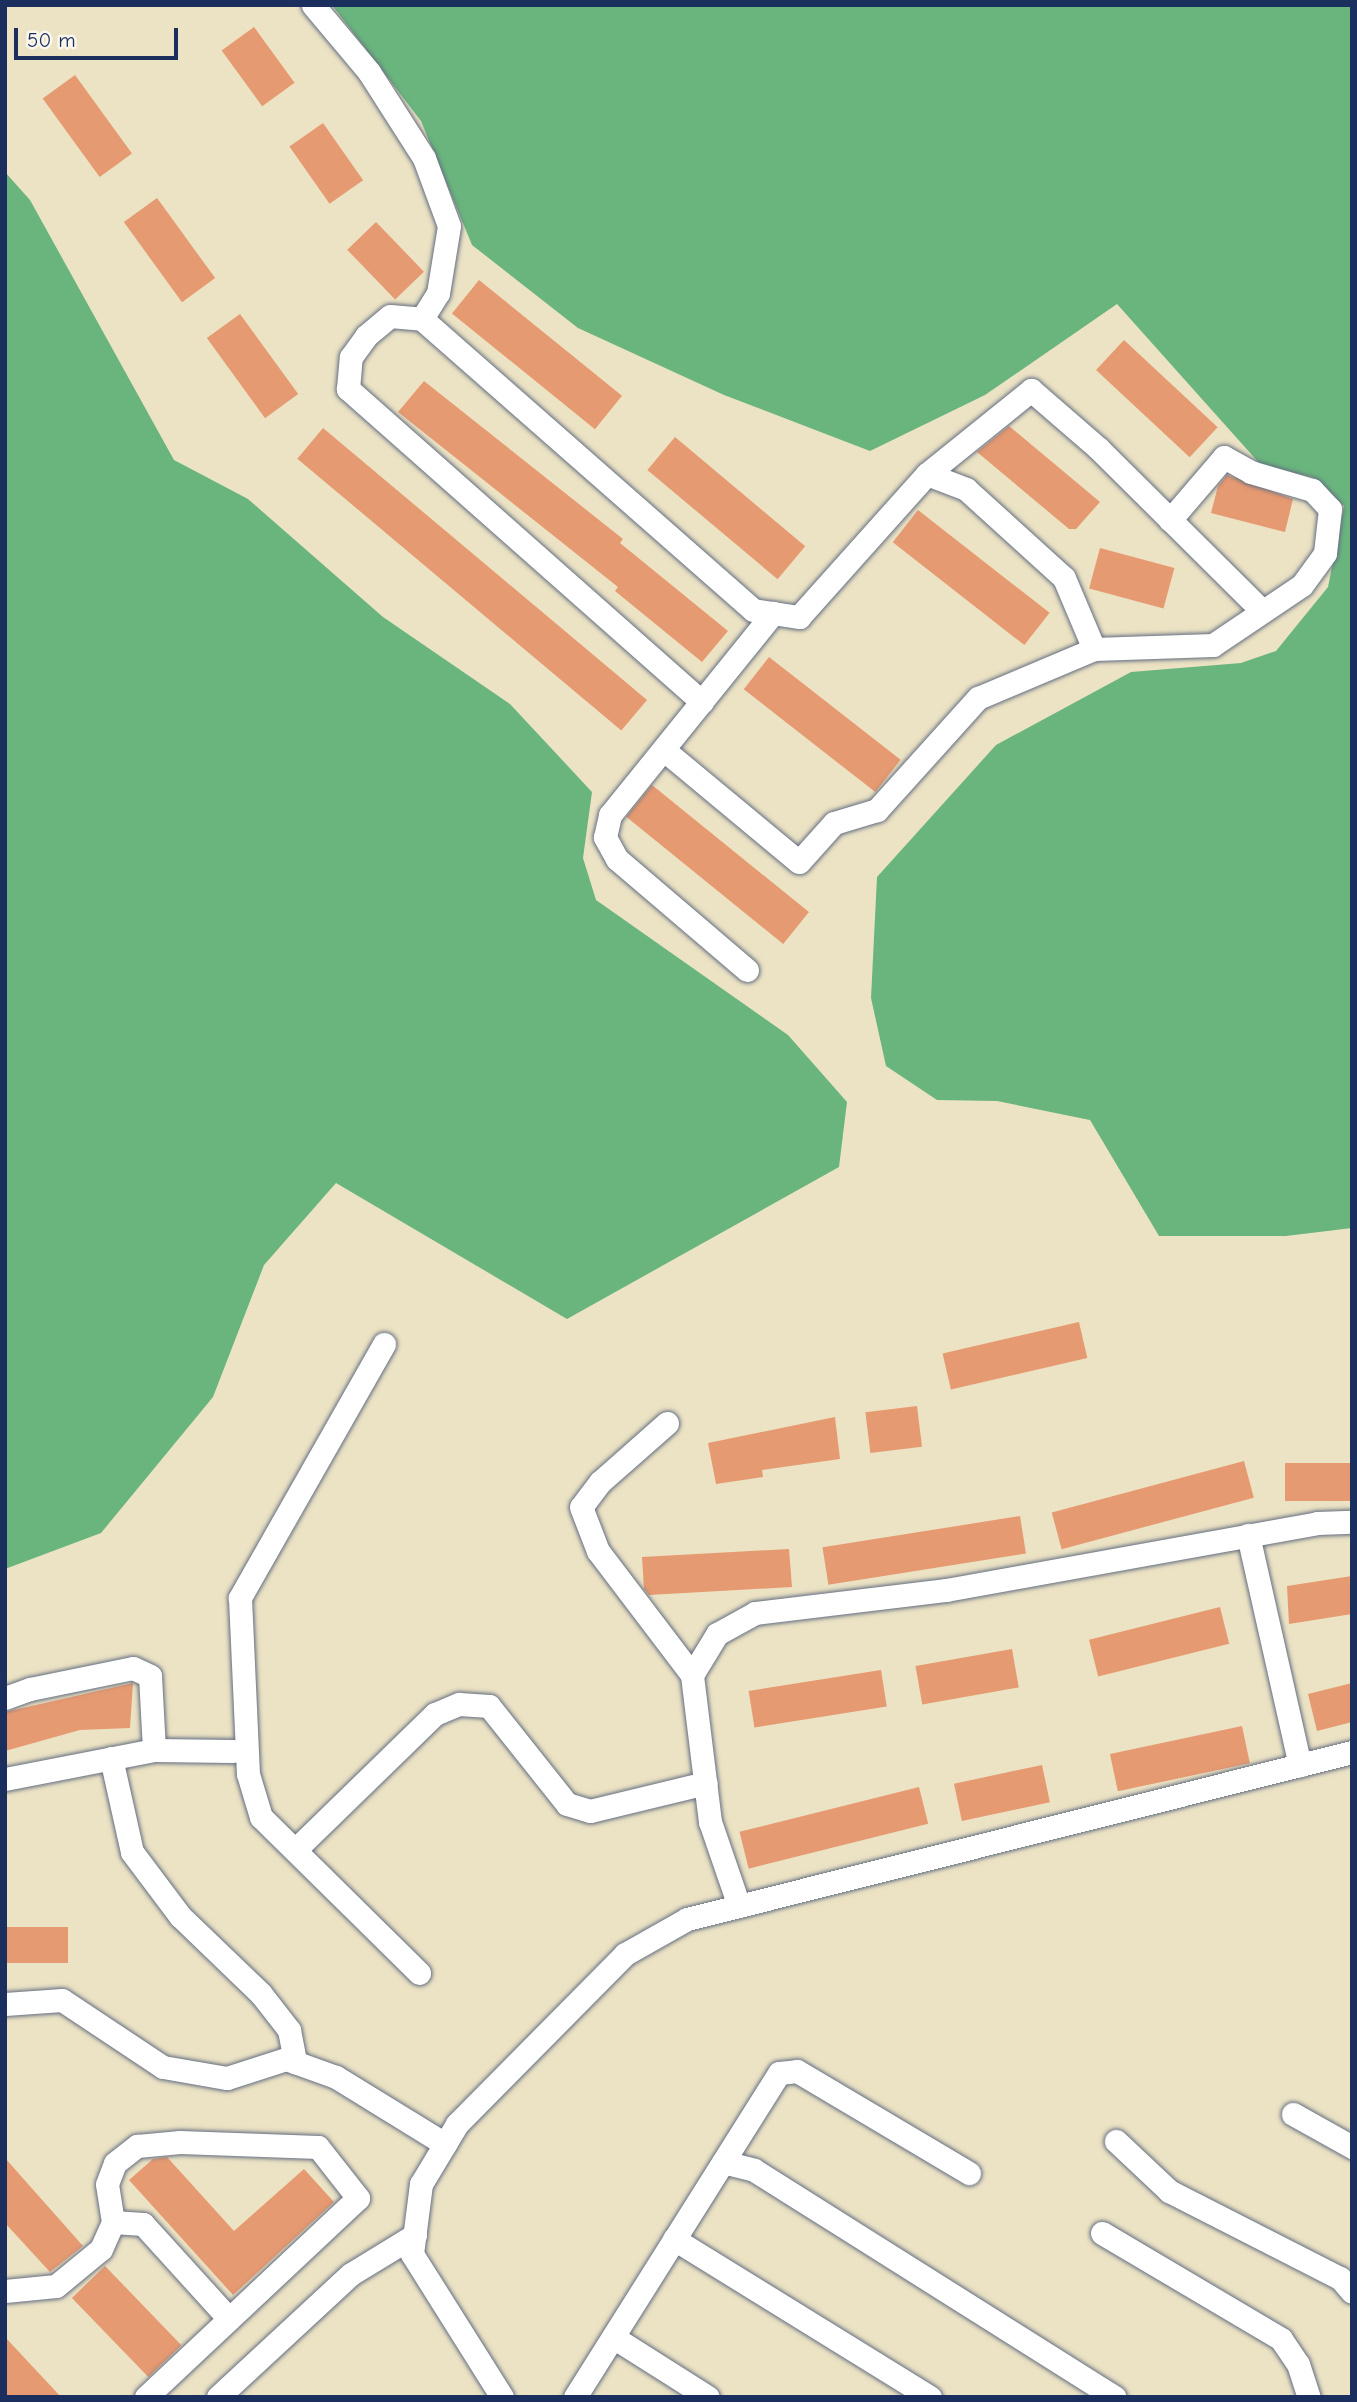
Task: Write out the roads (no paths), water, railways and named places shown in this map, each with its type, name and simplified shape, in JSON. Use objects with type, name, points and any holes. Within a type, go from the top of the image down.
[{"type":"street","points":[[313,5],[369,72],[424,158],[450,226],[438,293],[422,319]]},
{"type":"street","points":[[702,702],[348,389],[351,356],[366,336],[390,316],[422,319],[753,610],[799,617],[927,474],[1031,390],[1170,520],[1262,611]]},
{"type":"street","points":[[664,750],[799,862],[834,822],[877,810],[978,698],[1094,649],[1213,645],[1302,585],[1325,553],[1331,509],[1312,490],[1251,472],[1224,457],[1170,520]]},
{"type":"street","points":[[927,474],[966,489],[1064,578],[1094,649]]},
{"type":"street","points":[[747,970],[617,859],[605,837],[610,815],[774,613]]},
{"type":"street","points":[[384,1344],[240,1598],[248,1774],[261,1817],[419,1973]]},
{"type":"street","points":[[667,1423],[600,1482],[581,1507],[598,1551],[692,1675],[710,1822],[739,1906]]},
{"type":"street","points":[[692,1675],[717,1634],[755,1613],[946,1590],[1317,1523],[1352,1522]]},
{"type":"street","points":[[1248,1535],[1300,1765]]},
{"type":"street","points":[[5,1698],[30,1689],[133,1668],[150,1676],[154,1750]]},
{"type":"street","points":[[295,1850],[435,1714],[459,1704],[489,1706],[567,1804],[590,1811],[706,1783]]},
{"type":"street","points":[[5,1779],[154,1750],[233,1751]]},
{"type":"street","points":[[502,2397],[412,2254],[421,2184],[457,2124],[625,1954],[687,1919],[1352,1752]]},
{"type":"street","points":[[111,1758],[132,1852],[180,1916],[261,1994],[289,2031],[295,2062]]},
{"type":"street","points":[[5,2004],[62,2000],[163,2067],[227,2078],[286,2059],[336,2077],[444,2144]]},
{"type":"street","points":[[575,2397],[779,2073],[797,2071],[968,2173]]},
{"type":"street","points":[[1293,2114],[1352,2147]]},
{"type":"street","points":[[1116,2141],[1169,2191],[1340,2278],[1352,2292]]},
{"type":"street","points":[[5,2291],[56,2286],[101,2249],[113,2222],[107,2184],[115,2163],[137,2146],[180,2142],[318,2147],[358,2198],[146,2397]]},
{"type":"street","points":[[723,2162],[754,2170],[1115,2397]]},
{"type":"street","points":[[113,2222],[143,2224],[229,2319]]},
{"type":"street","points":[[1102,2233],[1281,2339],[1298,2364],[1309,2397]]},
{"type":"street","points":[[218,2397],[351,2274],[415,2235]]},
{"type":"street","points":[[674,2239],[930,2397]]},
{"type":"street","points":[[613,2337],[708,2397]]}]
